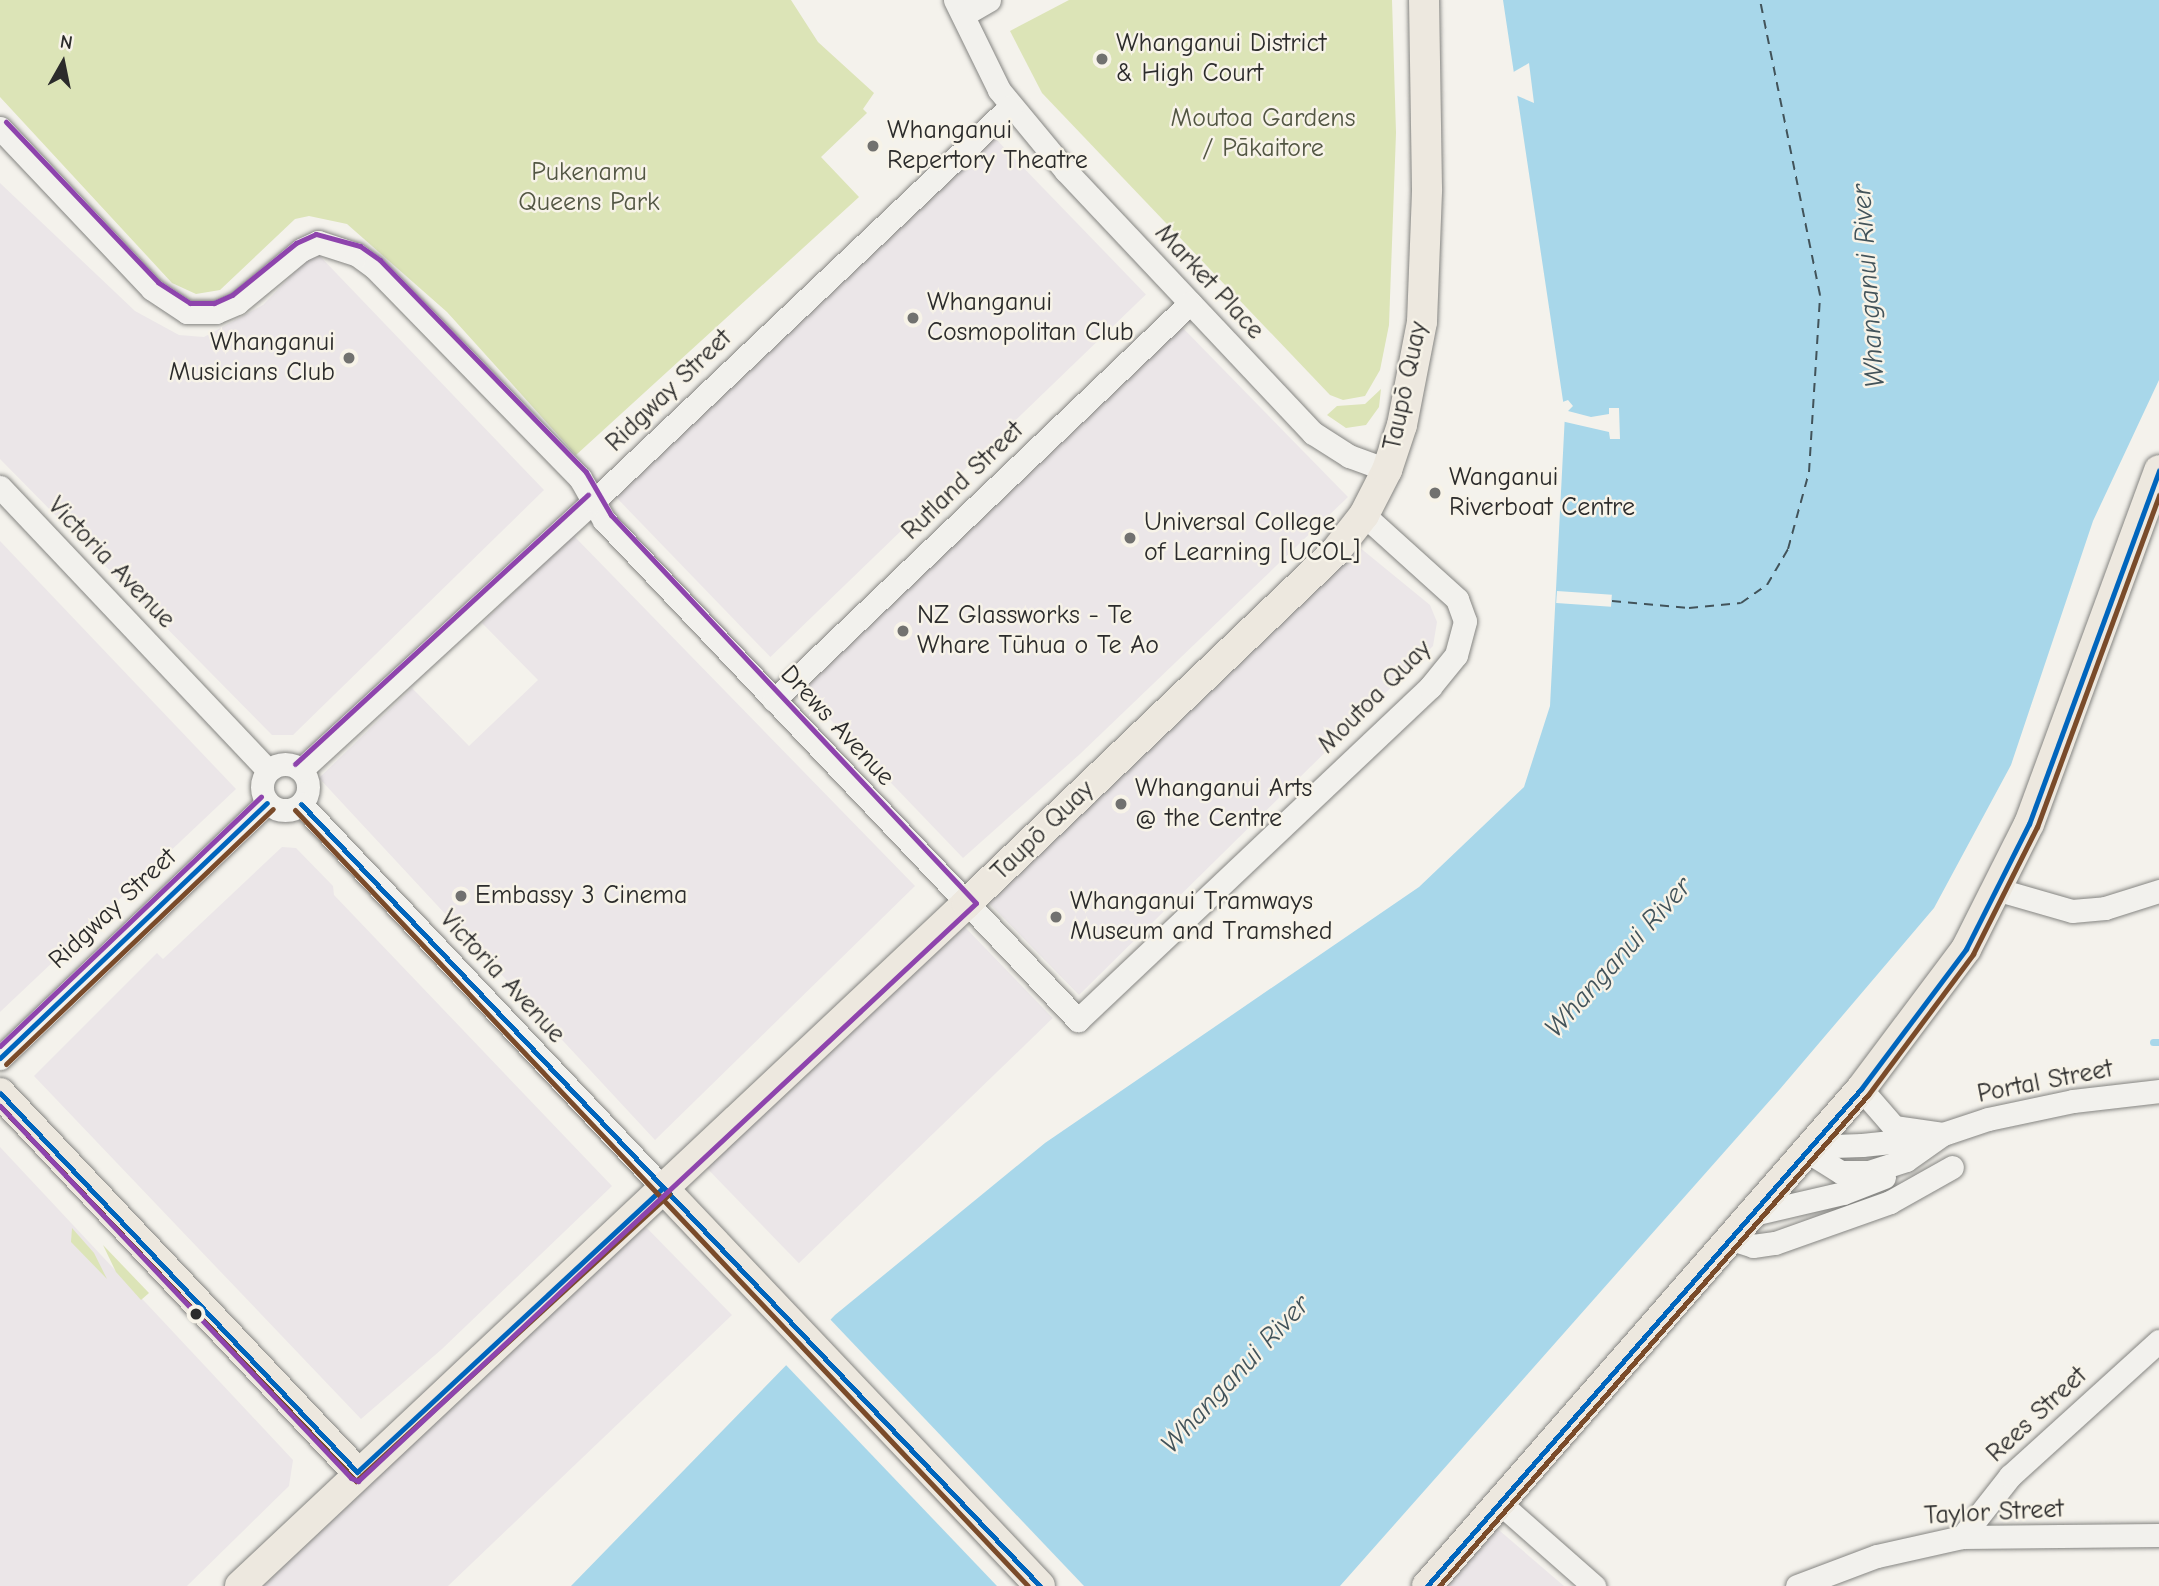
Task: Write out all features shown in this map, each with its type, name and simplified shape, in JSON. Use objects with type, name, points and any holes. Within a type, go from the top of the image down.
[{"type":"main road","name":"Taupō Quay","points":[[240,1586],[357,1472],[967,903],[1335,552],[1364,515],[1387,470],[1402,425],[1422,322],[1427,189],[1423,0]]},
{"type":"main road","points":[[1427,1586],[1502,1505],[1861,1089],[1966,949],[1999,890],[2029,824],[2159,470]]},
{"type":"main road","points":[[0,1093],[357,1472]]},
{"type":"main road","points":[[663,1188],[1040,1586]]},
{"type":"street","points":[[959,7],[989,0]]},
{"type":"street","name":"Market Place","points":[[959,7],[1011,106],[1190,303],[1313,433],[1349,456],[1387,470]]},
{"type":"street","name":"Ridgway Street","points":[[301,770],[594,501],[1011,106]]},
{"type":"street","name":"Drews Avenue","points":[[0,128],[152,289],[187,312],[216,312],[237,303],[318,242],[356,254],[397,286],[580,478],[604,520],[1078,1020]]},
{"type":"street","name":"Rutland Street","points":[[774,700],[1190,303]]},
{"type":"street","name":"Victoria Avenue","points":[[0,487],[268,770]]},
{"type":"street","name":"Moutoa Quay","points":[[1078,1020],[1430,687],[1456,655],[1465,621],[1457,599],[1364,515]]},
{"type":"street","points":[[285,764],[301,770],[308,787],[301,804],[284,810],[267,803],[261,786],[268,770],[285,764]]},
{"type":"street","name":"Ridgway Street","points":[[0,1058],[267,803]]},
{"type":"street","name":"Victoria Avenue","points":[[301,804],[663,1188]]},
{"type":"street","points":[[1999,890],[2072,911],[2105,908],[2159,891]]},
{"type":"street","name":"Portal Street","points":[[1861,1089],[1894,1127],[1913,1132],[1943,1134]]},
{"type":"street","name":"Portal Street","points":[[1753,1214],[1874,1184],[1943,1134],[2024,1110],[2159,1091]]},
{"type":"street","name":"Portal Street","points":[[1906,1160],[1869,1172],[1849,1172],[1821,1162],[1813,1144],[1833,1146],[1891,1142],[1913,1132]]},
{"type":"street","points":[[1732,1239],[1753,1246],[1775,1243],[1890,1202],[1952,1167]]},
{"type":"street","name":"Rees Street","points":[[1962,1537],[2010,1476],[2159,1341]]},
{"type":"street","points":[[1502,1505],[1594,1586]]},
{"type":"street","name":"Taylor Street","points":[[1797,1586],[1877,1556],[1962,1537],[2159,1535]]},
{"type":"shaded area","points":[[991,134],[1146,294],[770,657],[616,497]]},
{"type":"shaded area","points":[[0,183],[135,311],[179,335],[204,337],[263,305],[315,251],[544,490],[293,735],[272,735],[0,459]]},
{"type":"shaded area","name":"Universal College of Learning [UCOL]","points":[[1179,324],[1348,497],[1080,754],[963,858],[803,691],[912,579]]},
{"type":"shaded area","points":[[573,535],[915,886],[655,1140],[319,778],[412,688],[469,746],[538,680],[482,623]]},
{"type":"shaded area","points":[[0,541],[236,789],[0,1012]]},
{"type":"shaded area","points":[[1353,542],[1430,605],[1437,622],[1433,646],[1079,995],[981,895]]},
{"type":"shaded area","points":[[282,847],[296,848],[333,886],[334,895],[612,1186],[442,1349],[361,1419],[34,1076],[157,953],[163,959]]},
{"type":"shaded area","points":[[959,921],[1053,1018],[799,1263],[705,1166]]},
{"type":"shaded area","points":[[0,1147],[293,1460],[289,1486],[187,1586],[0,1586]]},
{"type":"shaded area","points":[[641,1222],[732,1315],[448,1586],[263,1586]]},
{"type":"shaded area","points":[[1493,1525],[1564,1586],[1436,1586]]},
{"type":"green space","name":"Pukenamu Queens Park","points":[[0,0],[791,0],[818,42],[874,93],[863,109],[867,113],[821,157],[859,197],[576,455],[447,312],[347,224],[309,216],[295,219],[220,290],[196,294],[172,283],[0,97]]},
{"type":"green space","name":"Moutoa Gardens / Pākaitore","points":[[1069,0],[1392,0],[1396,133],[1389,325],[1380,370],[1365,396],[1343,400],[1330,395],[1042,93],[1010,31]]},
{"type":"green space","points":[[1381,389],[1379,407],[1366,425],[1346,428],[1327,415],[1337,406],[1365,404]]},
{"type":"green space","points":[[72,1228],[94,1253],[107,1279],[71,1242]]},
{"type":"green space","points":[[103,1245],[149,1293],[141,1300],[116,1272]]},
{"type":"water","name":"Whanganui River","points":[[1503,0],[2159,0],[2159,380],[2093,521],[2011,765],[1934,908],[1780,1089],[1340,1586],[571,1586],[835,1315],[1045,1143],[1419,887],[1524,787],[1550,706],[1565,414]]},
{"type":"pier","points":[[1529,63],[1534,103],[1513,94],[1510,74]]},
{"type":"pier","points":[[1568,400],[1573,406],[1568,411],[1591,417],[1609,414],[1609,408],[1619,408],[1620,439],[1610,439],[1609,432],[1561,421],[1560,403]]},
{"type":"pier","points":[[1557,591],[1612,595],[1611,607],[1556,603]]},
{"type":"pier","points":[[828,1317],[1084,1586],[997,1586],[785,1364]]},
{"type":"waterway","points":[[2153,1042],[2159,1042]]},
{"type":"ferry route","points":[[1612,601],[1689,608],[1741,603],[1767,585],[1788,549],[1809,472],[1820,295],[1760,0]]},
{"type":"transit line","points":[[0,1106],[351,1478],[358,1481],[976,903],[611,515],[586,472],[380,260],[360,246],[316,234],[296,243],[232,295],[214,303],[190,303],[158,282],[6,122]]},
{"type":"transit line","points":[[1427,1586],[1861,1089],[1966,949],[2029,824],[2159,470]]},
{"type":"transit line","points":[[295,764],[588,495]]},
{"type":"transit line","points":[[1439,1586],[1868,1095],[1973,954],[2037,827],[2159,495]]},
{"type":"transit line","points":[[0,1046],[261,797]]},
{"type":"transit line","points":[[0,1058],[267,803]]},
{"type":"transit line","points":[[301,804],[1040,1586]]},
{"type":"transit line","points":[[6,1064],[273,809]]},
{"type":"transit line","points":[[295,810],[1028,1586]]},
{"type":"transit line","points":[[0,1093],[357,1472],[663,1188]]},
{"type":"transit line","points":[[0,1106],[356,1481],[669,1194]]},
{"type":"place","name":"Whanganui District & High Court","points":[[1102,59]]},
{"type":"place","name":"Whanganui Repertory Theatre","points":[[873,146]]},
{"type":"place","name":"Whanganui Cosmopolitan Club","points":[[913,318]]},
{"type":"place","name":"Whanganui Musicians Club","points":[[349,358]]},
{"type":"place","name":"Wanganui Riverboat Centre","points":[[1435,493]]},
{"type":"place","name":"Universal College of Learning [UCOL]","points":[[1130,538]]},
{"type":"place","name":"NZ Glassworks - Te Whare Tūhua o Te Ao","points":[[903,631]]},
{"type":"place","name":"Whanganui Arts @ the Centre","points":[[1121,804]]},
{"type":"place","name":"Embassy 3 Cinema","points":[[461,896]]},
{"type":"place","name":"Whanganui Tramways Museum and Tramshed","points":[[1056,917]]}]
